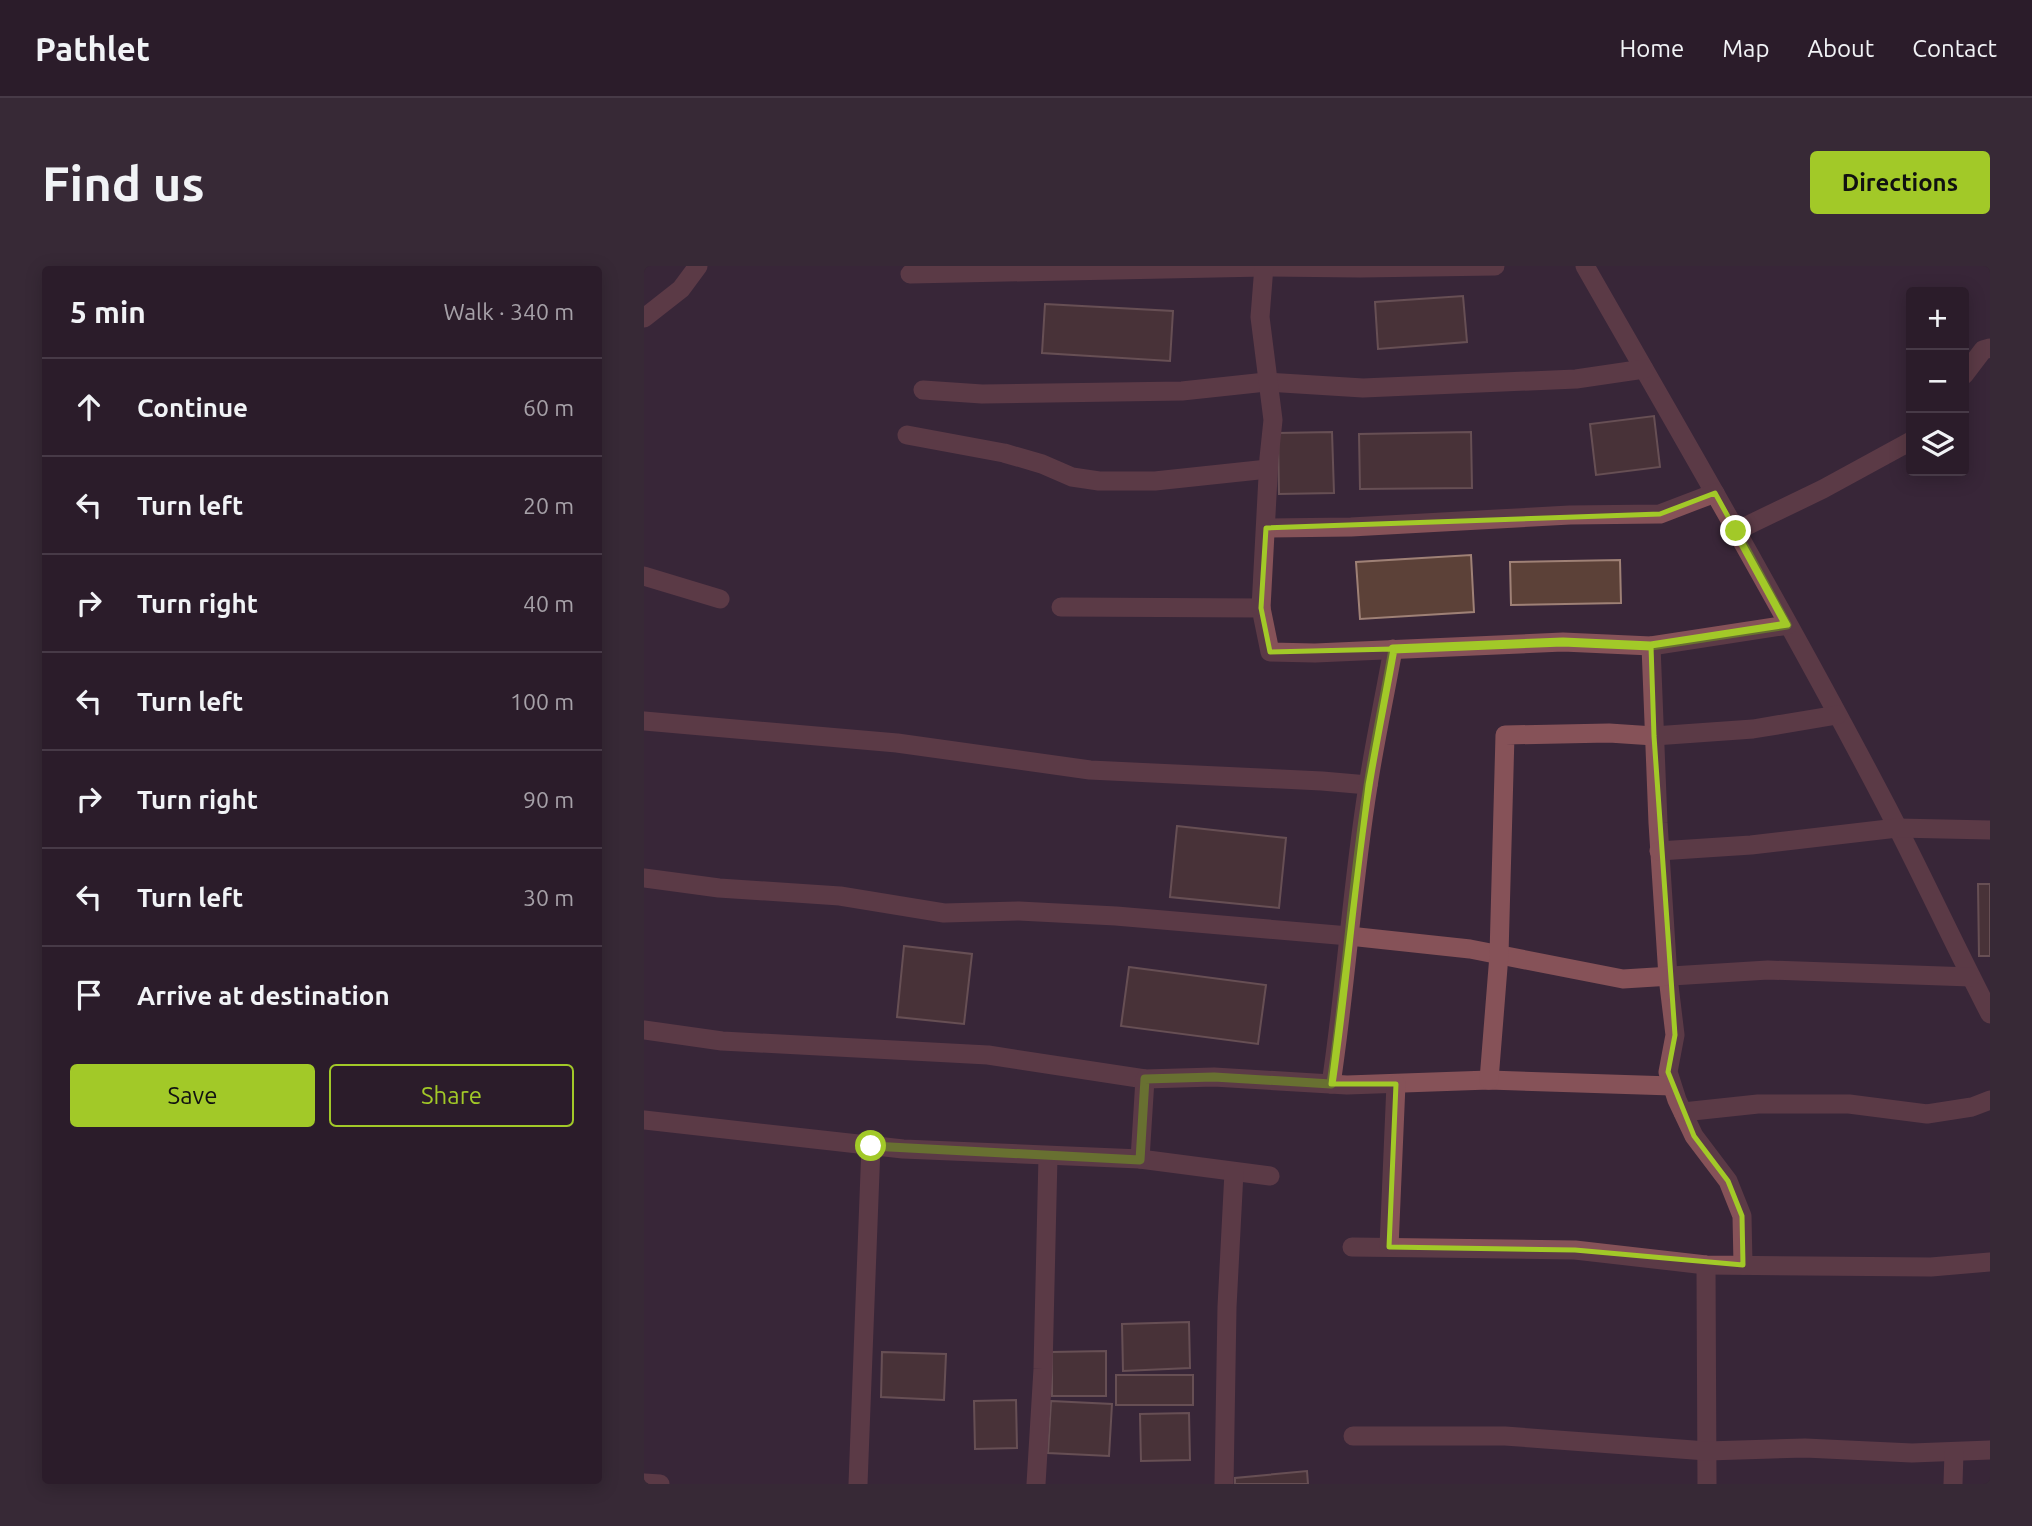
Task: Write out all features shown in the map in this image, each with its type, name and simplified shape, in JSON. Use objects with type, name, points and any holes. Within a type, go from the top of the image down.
[{"type":"street","points":[[644,318],[681,289],[698,266]]},
{"type":"street","points":[[911,274],[1264,267],[1495,266]]},
{"type":"street","points":[[1585,266],[1837,715],[1933,896],[1990,1014]]},
{"type":"street","points":[[1264,267],[1260,317],[1266,382],[1273,420],[1261,608],[1269,652],[1315,653],[1563,642],[1651,646],[1787,625]]},
{"type":"street","points":[[1969,368],[1983,349],[1990,348]]},
{"type":"street","points":[[923,390],[982,394],[1182,391],[1266,382],[1363,388],[1576,379],[1644,369]]},
{"type":"street","points":[[907,435],[1004,453],[1042,464],[1072,477],[1099,481],[1155,481],[1268,469]]},
{"type":"street","points":[[1736,531],[1823,489],[1906,444]]},
{"type":"street","points":[[1266,528],[1350,527],[1570,515],[1660,514],[1714,493]]},
{"type":"street","points":[[644,576],[720,599]]},
{"type":"street","points":[[1061,607],[1261,608]]},
{"type":"street","points":[[1651,646],[1660,851],[1668,977],[1675,1035],[1668,1072],[1694,1136],[1728,1181],[1742,1216],[1743,1265]]},
{"type":"street","points":[[1331,1084],[1342,1014],[1368,785],[1393,649]]},
{"type":"street","points":[[1489,1080],[1499,954],[1505,735],[1609,733],[1654,736],[1753,729],[1837,715]]},
{"type":"street","points":[[644,721],[897,743],[1090,770],[1368,785]]},
{"type":"street","points":[[1660,851],[1751,845],[1897,828],[1990,830]]},
{"type":"street","points":[[644,878],[719,888],[840,896],[944,913],[1019,911],[1102,915],[1349,936],[1499,954],[1623,979],[1768,970],[1971,977]]},
{"type":"street","points":[[644,1030],[722,1041],[988,1055],[1145,1079],[1214,1077],[1331,1084],[1489,1080],[1672,1086]]},
{"type":"street","points":[[1140,1160],[1145,1079]]},
{"type":"street","points":[[1389,1247],[1396,1084]]},
{"type":"street","points":[[1683,1112],[1758,1104],[1849,1104],[1927,1114],[1972,1107],[1990,1100]]},
{"type":"street","points":[[644,1120],[871,1146],[1140,1160],[1270,1176]]},
{"type":"street","points":[[858,1484],[871,1146]]},
{"type":"street","points":[[1036,1484],[1043,1356],[1048,1156]]},
{"type":"street","points":[[1224,1484],[1227,1307],[1234,1172]]},
{"type":"street","points":[[1352,1247],[1575,1250],[1706,1265],[1931,1267],[1990,1262]]},
{"type":"street","points":[[1706,1265],[1707,1484]]},
{"type":"street","points":[[1353,1436],[1506,1436],[1707,1451],[1805,1448],[1912,1454],[1990,1450]]},
{"type":"street","points":[[1953,1484],[1954,1452]]},
{"type":"street","points":[[644,1483],[660,1484]]},
{"type":"highlighted area","points":[[1715,493],[1788,625],[1651,646],[1654,736],[1675,1035],[1668,1072],[1694,1136],[1728,1181],[1742,1216],[1743,1265],[1575,1250],[1389,1247],[1396,1084],[1331,1084],[1368,785],[1393,649],[1270,652],[1261,608],[1266,528],[1660,514]]},
{"type":"building","points":[[1463,296],[1467,342],[1378,349],[1375,302]]},
{"type":"building","points":[[1045,304],[1173,311],[1170,361],[1042,353]]},
{"type":"building","points":[[1654,416],[1660,467],[1596,475],[1590,424]]},
{"type":"building","points":[[1332,432],[1334,493],[1279,494],[1278,433]]},
{"type":"building","points":[[1471,432],[1472,488],[1360,489],[1359,434]]},
{"type":"building","points":[[1471,555],[1474,612],[1360,619],[1356,562]]},
{"type":"building","points":[[1620,560],[1621,603],[1511,605],[1510,562]]},
{"type":"building","points":[[1177,826],[1286,838],[1279,908],[1170,897]]},
{"type":"building","points":[[1978,884],[1990,884],[1990,956],[1979,956]]},
{"type":"building","points":[[904,946],[972,954],[964,1024],[897,1017]]},
{"type":"building","points":[[1129,967],[1266,985],[1258,1044],[1121,1026]]},
{"type":"building","points":[[1189,1322],[1190,1368],[1123,1371],[1122,1324]]},
{"type":"building","points":[[1106,1351],[1106,1396],[1052,1396],[1052,1352]]},
{"type":"building","points":[[882,1352],[946,1354],[944,1400],[881,1397]]},
{"type":"building","points":[[1116,1375],[1193,1375],[1193,1405],[1116,1405]]},
{"type":"building","points":[[1016,1400],[1017,1448],[975,1449],[974,1401]]},
{"type":"building","points":[[1051,1401],[1112,1404],[1109,1456],[1048,1453]]},
{"type":"building","points":[[1189,1413],[1190,1460],[1141,1461],[1140,1414]]},
{"type":"building","points":[[1307,1471],[1308,1484],[1235,1484],[1235,1478]]},
{"type":"route","points":[[871,1146],[1140,1160],[1145,1079],[1214,1077],[1331,1084],[1342,1014],[1368,785],[1393,649],[1563,642],[1651,646],[1787,625],[1736,531]]}]
